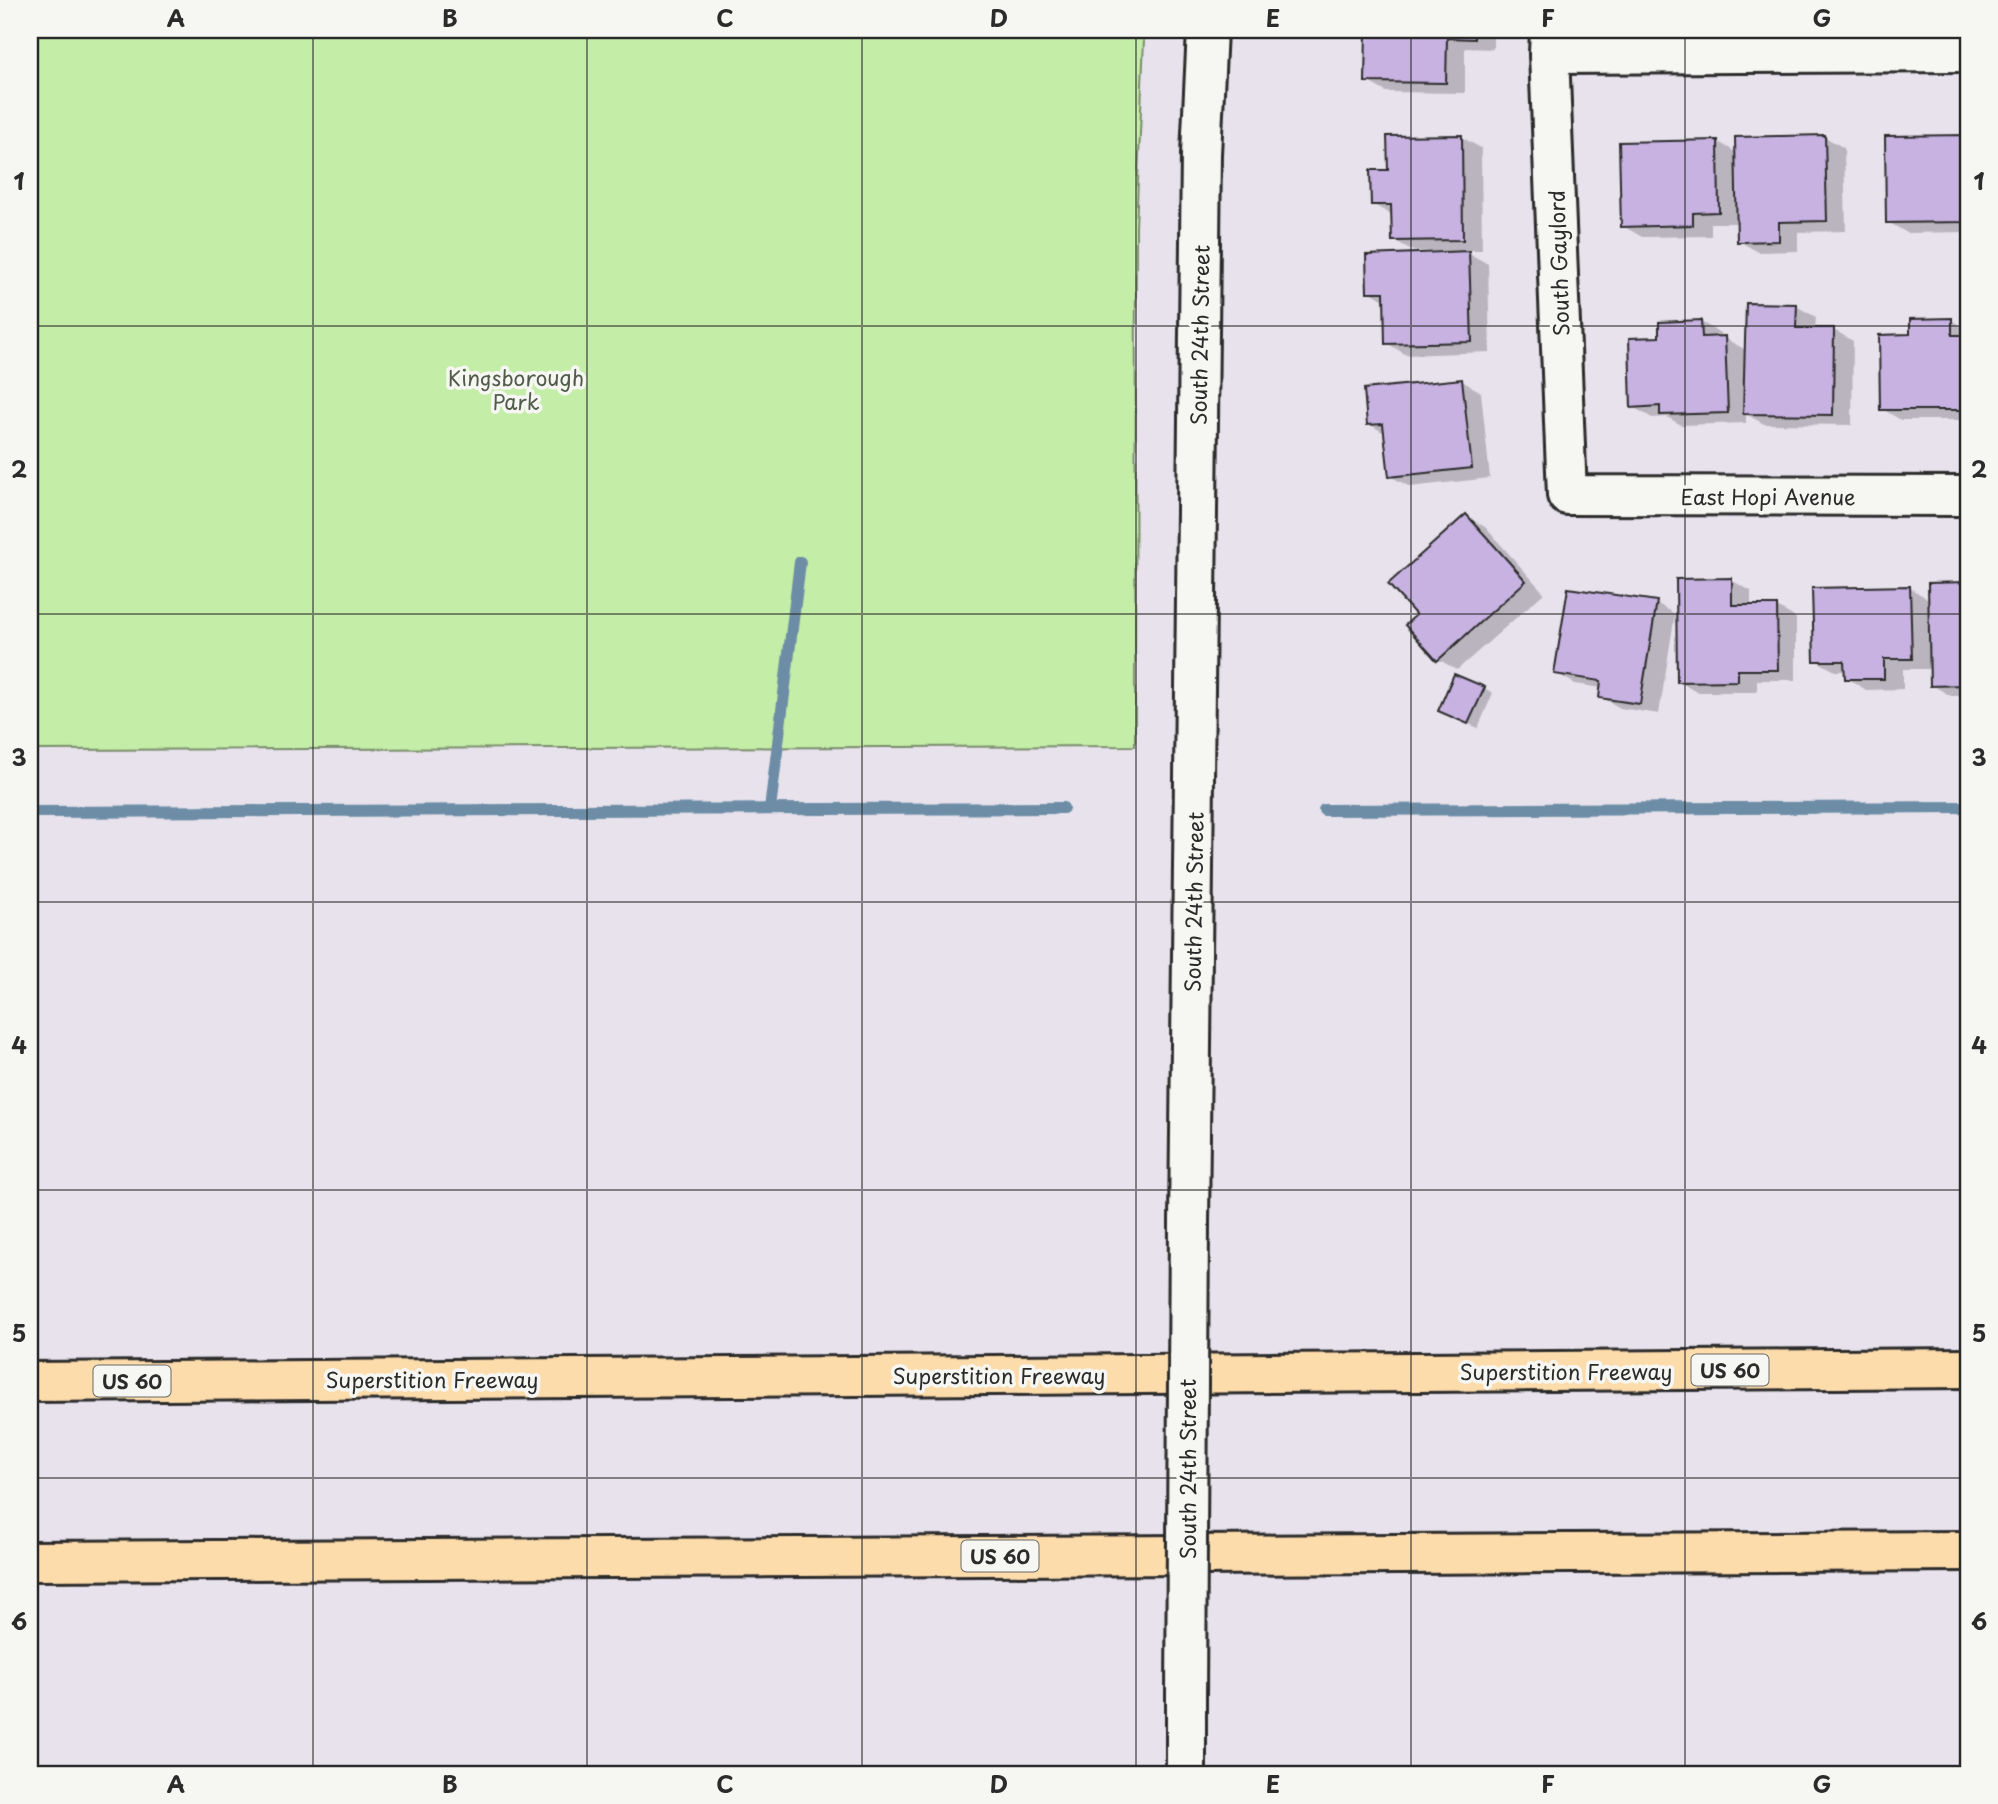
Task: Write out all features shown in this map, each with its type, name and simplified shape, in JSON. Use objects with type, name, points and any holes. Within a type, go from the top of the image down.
[{"type":"highway","points":[[30,1366],[234,1381]]},
{"type":"highway","name":"Superstition Freeway","points":[[30,1382],[1968,1368]]},
{"type":"highway","name":"US 60","points":[[30,1561],[1968,1551]]},
{"type":"street","name":"South 24th Street","points":[[1186,1774],[1189,1223],[1201,154],[1207,30]]},
{"type":"street","points":[[1550,42],[1968,52]]},
{"type":"street","name":"South Gaylord","points":[[1550,42],[1567,495]]},
{"type":"street","name":"East Hopi Avenue","points":[[1567,495],[1968,496]]},
{"type":"green space","name":"Kingsborough Park","points":[[30,30],[1067,30],[1144,39],[1136,227],[1135,746],[30,750]]},
{"type":"building","points":[[1366,30],[1474,30],[1474,39],[1447,38],[1446,83],[1365,82]]},
{"type":"building","points":[[1462,135],[1463,240],[1392,241],[1391,205],[1371,205],[1370,170],[1388,170],[1387,136]]},
{"type":"building","points":[[1825,135],[1827,221],[1779,222],[1779,241],[1737,242],[1735,137]]},
{"type":"building","points":[[1968,135],[1968,222],[1886,223],[1885,136]]},
{"type":"building","points":[[1718,140],[1719,212],[1693,213],[1693,225],[1621,227],[1619,142]]},
{"type":"building","points":[[1469,251],[1472,342],[1385,344],[1384,292],[1367,292],[1366,255]]},
{"type":"building","points":[[1746,303],[1797,304],[1796,328],[1834,328],[1833,415],[1743,414]]},
{"type":"building","points":[[1952,318],[1952,335],[1968,335],[1968,410],[1880,410],[1879,335],[1910,334],[1910,319]]},
{"type":"building","points":[[1701,320],[1702,337],[1725,336],[1728,413],[1660,415],[1660,406],[1631,408],[1629,338],[1659,337],[1659,322]]},
{"type":"building","points":[[1462,379],[1472,468],[1389,477],[1383,424],[1367,425],[1364,389]]},
{"type":"building","points":[[1466,514],[1526,581],[1437,661],[1405,625],[1416,615],[1388,584]]},
{"type":"building","points":[[1732,578],[1732,605],[1777,605],[1778,670],[1738,670],[1738,681],[1677,682],[1676,579]]},
{"type":"building","points":[[1968,582],[1968,685],[1930,686],[1928,583]]},
{"type":"building","points":[[1910,586],[1912,659],[1884,659],[1884,679],[1845,679],[1844,661],[1814,661],[1812,588]]},
{"type":"building","points":[[1568,588],[1657,601],[1640,704],[1599,698],[1601,681],[1554,674]]},
{"type":"building","points":[[1454,674],[1485,687],[1468,724],[1438,711]]},
{"type":"waterway","points":[[770,809],[800,562]]},
{"type":"waterway","points":[[1324,810],[1968,807]]},
{"type":"waterway","points":[[30,812],[1063,808]]}]
